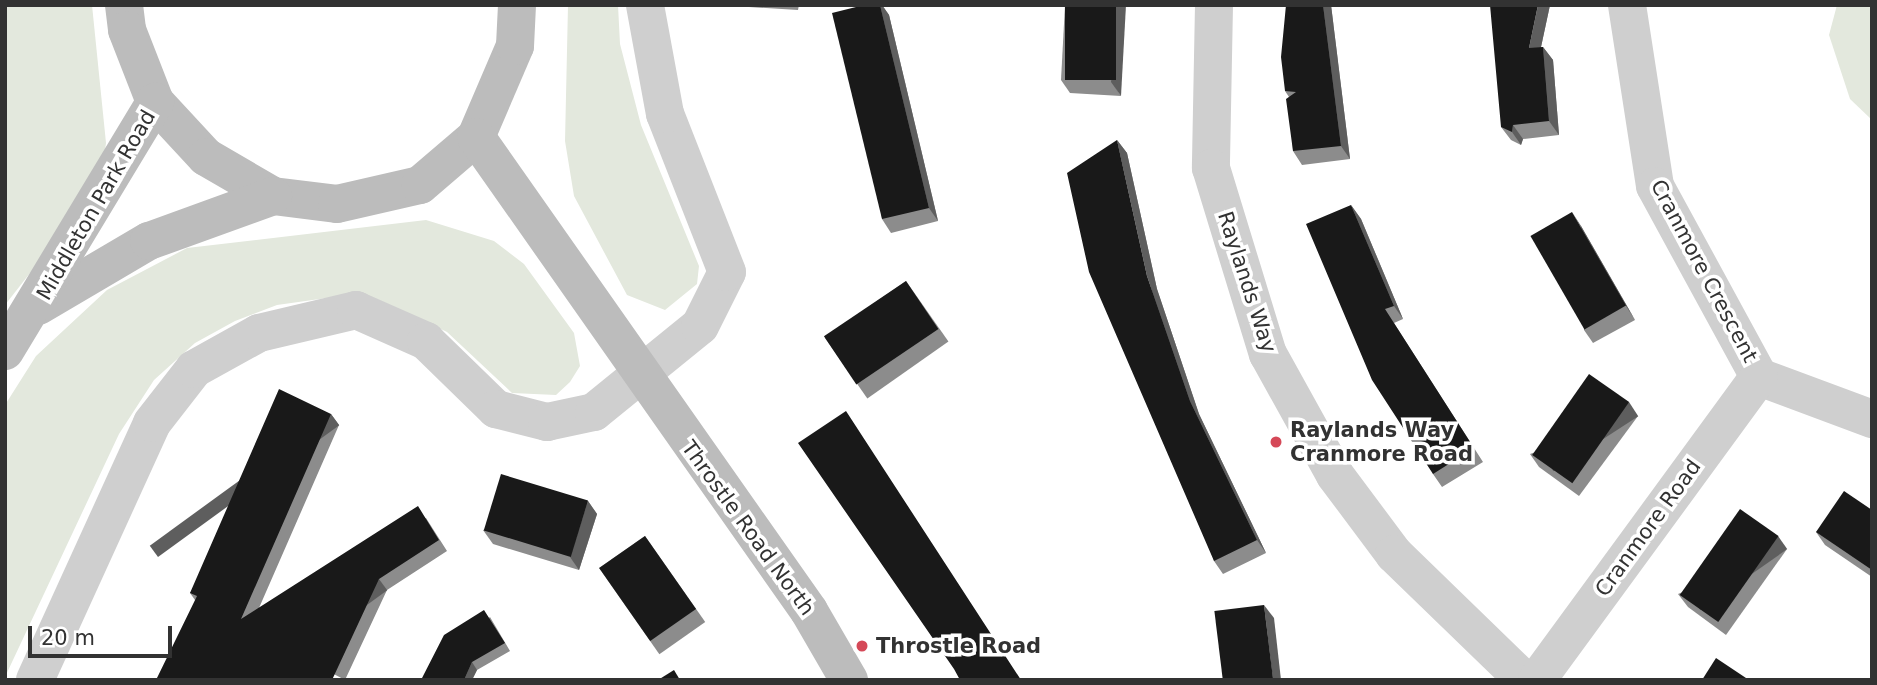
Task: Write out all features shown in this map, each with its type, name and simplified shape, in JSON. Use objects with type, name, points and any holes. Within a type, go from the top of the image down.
[{"type":"street","name":"Middleton Park Road","points":[[124,5],[127,30],[155,102],[206,157],[273,195],[337,204],[419,185],[476,137],[515,46],[517,5]]},
{"type":"street","points":[[36,680],[152,423],[194,369],[260,333],[356,310],[426,341],[496,409],[547,422],[594,412],[641,379],[700,326],[727,272],[665,114],[645,5]]},
{"type":"street","name":"Raylands Way","points":[[1214,5],[1210,169],[1268,354],[1335,475],[1394,554],[1524,680]]},
{"type":"street","name":"Cranmore Crescent","points":[[1627,5],[1655,186],[1759,377],[1872,419]]},
{"type":"street","name":"Middleton Park Road","points":[[5,351],[36,308],[155,102]]},
{"type":"street","name":"Throstle Road North","points":[[476,137],[641,379],[809,611],[849,680]]},
{"type":"street","name":"Middleton Park Road","points":[[36,308],[149,241],[273,195]]},
{"type":"street","name":"Cranmore Road","points":[[1536,680],[1759,377]]},
{"type":"shaded area","points":[[5,5],[92,5],[106,143],[103,165],[59,236],[5,305]]},
{"type":"shaded area","points":[[568,5],[618,5],[620,44],[641,125],[699,266],[697,284],[665,310],[627,295],[574,196],[565,141]]},
{"type":"shaded area","points":[[1837,5],[1872,5],[1872,120],[1850,99],[1829,35]]},
{"type":"shaded area","points":[[426,220],[494,241],[524,264],[574,333],[580,366],[570,382],[556,395],[512,393],[447,332],[408,313],[334,297],[277,305],[235,321],[195,343],[154,380],[119,434],[5,677],[5,405],[36,356],[107,290],[187,248]]},
{"type":"building","points":[[864,5],[880,5],[929,208],[882,219],[832,13]]},
{"type":"building","points":[[1065,5],[1116,5],[1116,80],[1065,80]]},
{"type":"building","points":[[1286,5],[1323,5],[1341,146],[1293,151],[1286,99],[1296,92],[1285,91],[1281,57]]},
{"type":"building","points":[[1490,5],[1538,5],[1529,48],[1543,47],[1549,121],[1513,125],[1512,132],[1501,127]]},
{"type":"building","points":[[1117,140],[1147,276],[1190,401],[1257,540],[1214,561],[1089,272],[1067,173]]},
{"type":"building","points":[[1351,205],[1394,306],[1385,309],[1474,448],[1433,474],[1372,380],[1306,224]]},
{"type":"building","points":[[1572,212],[1626,306],[1584,330],[1530,236]]},
{"type":"building","points":[[906,281],[938,329],[856,384],[824,336]]},
{"type":"building","points":[[1589,374],[1629,402],[1572,483],[1532,455]]},
{"type":"building","points":[[279,389],[331,414],[241,619],[418,506],[439,540],[379,579],[332,680],[156,680],[197,596],[190,593]]},
{"type":"building","points":[[846,411],[1021,680],[960,680],[798,443]]},
{"type":"building","points":[[501,474],[588,501],[571,557],[484,530]]},
{"type":"building","points":[[1844,491],[1872,510],[1872,570],[1816,532]]},
{"type":"building","points":[[1740,509],[1779,536],[1718,622],[1680,595]]},
{"type":"building","points":[[645,536],[696,609],[650,641],[599,568]]},
{"type":"building","points":[[1264,605],[1273,680],[1223,680],[1214,611]]},
{"type":"building","points":[[484,610],[505,643],[472,662],[464,680],[421,680],[444,635]]},
{"type":"building","points":[[1716,658],[1749,680],[1702,680]]},
{"type":"building","points":[[674,670],[680,680],[658,680]]},
{"type":"place","name":"Raylands Way Cranmore Road","points":[[1276,442]]},
{"type":"place","name":"Throstle Road","points":[[862,646]]}]
